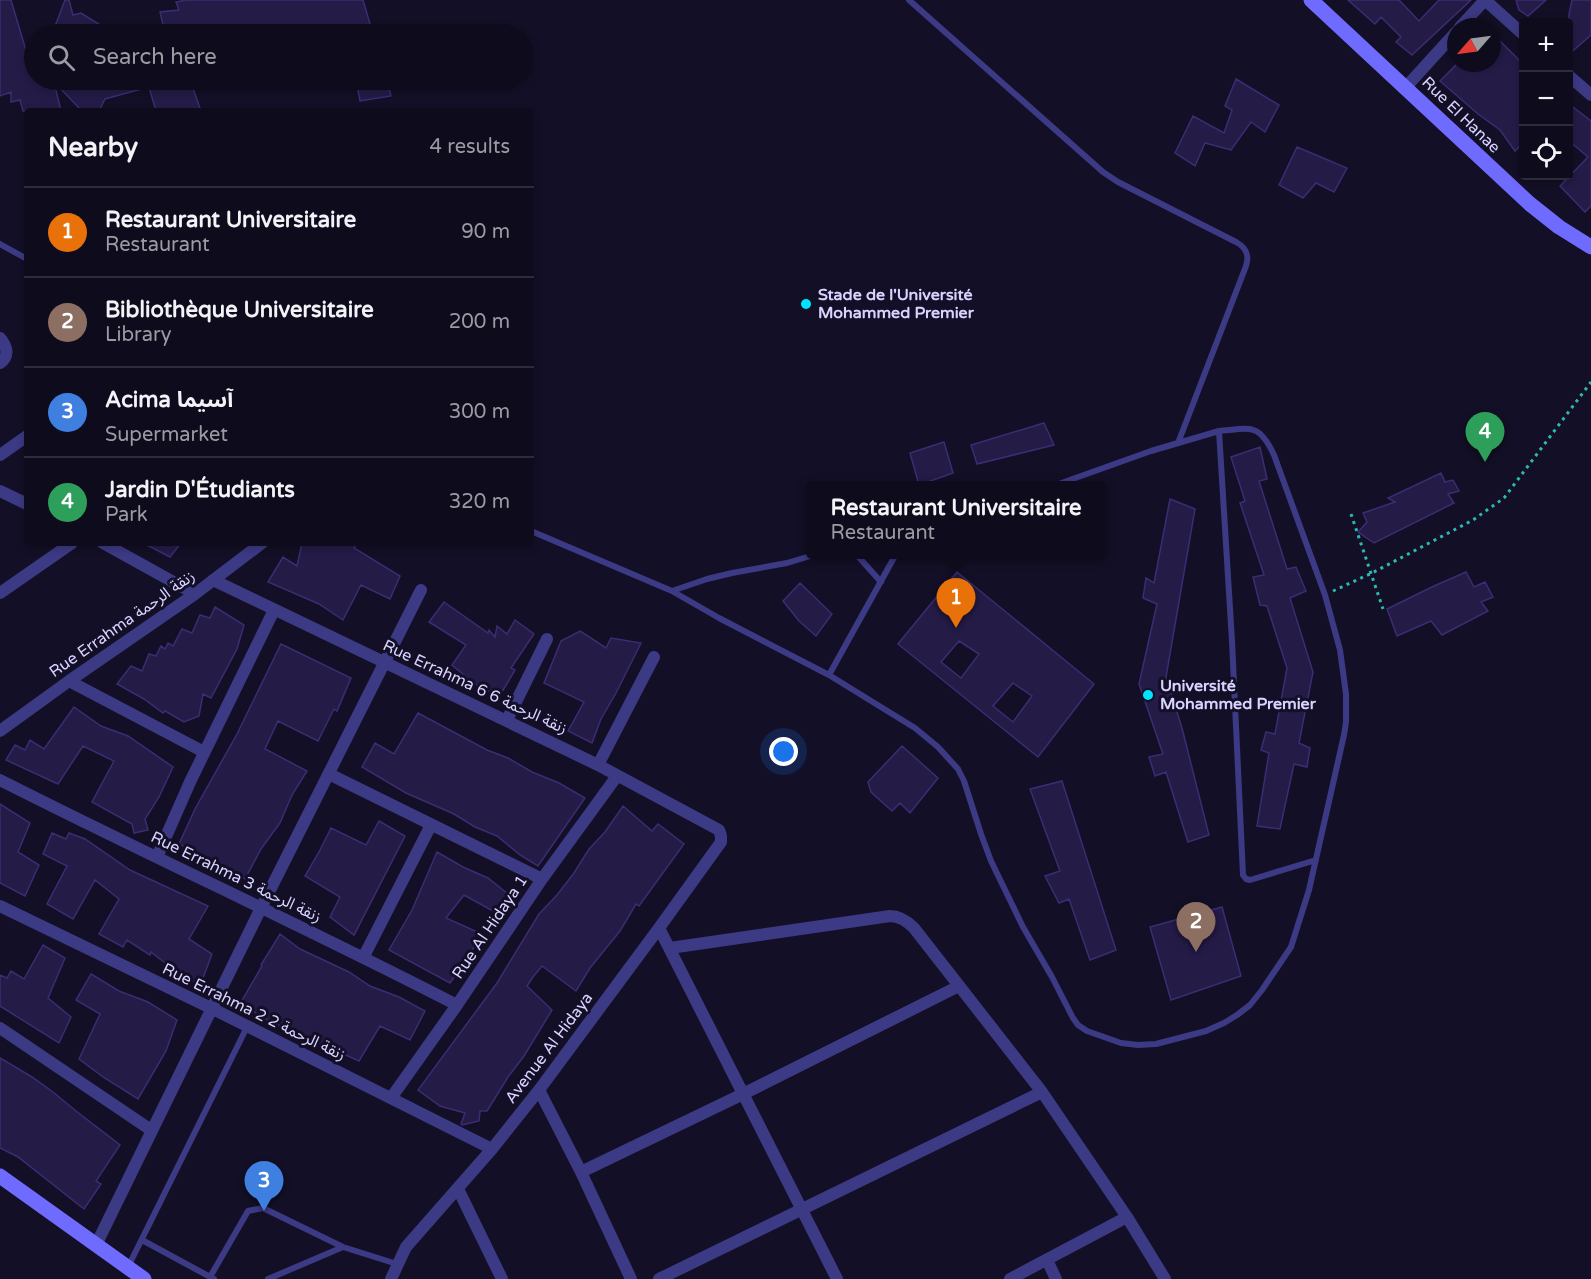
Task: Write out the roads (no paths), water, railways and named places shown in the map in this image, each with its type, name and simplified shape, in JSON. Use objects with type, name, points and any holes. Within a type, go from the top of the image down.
[{"type":"street","name":"Rue El Hanae","points":[[1311,0],[1530,204],[1588,241]]},
{"type":"street","points":[[1468,18],[1485,0],[1519,31]]},
{"type":"street","points":[[1406,87],[1447,42]]},
{"type":"street","points":[[1573,78],[1588,88]]},
{"type":"street","points":[[0,338],[6,345],[7,351],[5,360],[0,363]]},
{"type":"street","points":[[0,455],[24,438]]},
{"type":"street","points":[[0,491],[24,503]]},
{"type":"street","points":[[0,593],[68,546]]},
{"type":"street","points":[[108,546],[195,594]]},
{"type":"street","name":"Rue Errahma زنقة الرحمة","points":[[0,730],[195,594],[256,546]]},
{"type":"street","name":"Rue Errahma 6 6 زنقة الرحمة","points":[[213,580],[507,720],[598,765],[719,830]]},
{"type":"street","points":[[96,1245],[261,908],[422,590]]},
{"type":"street","points":[[157,857],[204,752],[274,610]]},
{"type":"street","points":[[507,720],[547,639]]},
{"type":"street","points":[[598,765],[654,657]]},
{"type":"street","points":[[69,681],[204,752]]},
{"type":"street","points":[[329,774],[542,879]]},
{"type":"street","name":"Rue Al Hidaya 1","points":[[391,1098],[542,879],[617,776]]},
{"type":"street","name":"Rue Errahma 3 زنقة الرحمة","points":[[0,780],[364,957],[457,1005]]},
{"type":"street","points":[[364,957],[431,825]]},
{"type":"street","name":"Avenue Al Hidaya","points":[[391,1279],[406,1247],[492,1149],[539,1090],[659,928],[720,842],[719,830]]},
{"type":"street","name":"Rue Errahma 2 2 زنقة الرحمة","points":[[0,906],[492,1149]]},
{"type":"street","points":[[670,948],[895,916],[904,920],[914,928],[1042,1092],[1128,1218],[1165,1279]]},
{"type":"street","points":[[659,928],[837,1279]]},
{"type":"street","points":[[581,1172],[959,986]]},
{"type":"street","points":[[0,1028],[151,1131]]},
{"type":"street","points":[[539,1090],[581,1172],[631,1279]]},
{"type":"street","points":[[659,1279],[1042,1092]]},
{"type":"street","points":[[0,1176],[144,1279]]},
{"type":"street","points":[[458,1189],[502,1279]]},
{"type":"street","points":[[1010,1279],[1128,1218]]},
{"type":"street","points":[[1047,1260],[1056,1279]]},
{"type":"street","points":[[397,1264],[404,1279]]},
{"type":"lane","points":[[909,0],[1103,172],[1245,248],[1248,261],[1178,443]]},
{"type":"lane","points":[[0,244],[24,257]]},
{"type":"lane","points":[[534,532],[672,591],[718,618],[830,675],[915,728],[938,747],[958,769],[991,861],[1023,927],[1078,1025],[1087,1031],[1121,1043],[1156,1044],[1206,1031],[1224,1023],[1250,1005],[1276,972],[1291,947],[1302,916],[1316,860],[1346,722],[1346,694],[1342,660],[1325,595],[1280,471],[1267,441],[1256,430],[1220,431],[1068,481]]},
{"type":"lane","points":[[1220,431],[1243,875],[1250,880],[1316,860]]},
{"type":"lane","points":[[672,591],[707,579],[806,558]]},
{"type":"lane","points":[[860,559],[881,582]]},
{"type":"lane","points":[[830,675],[894,559]]},
{"type":"lane","points":[[128,1267],[247,1027]]},
{"type":"lane","points":[[142,1240],[212,1278],[248,1211],[263,1208],[343,1247],[397,1264]]},
{"type":"lane","points":[[268,1279],[343,1247]]},
{"type":"place","name":"Stade de l'Université Mohammed Premier","points":[[806,304]]},
{"type":"place","name":"Jardin D'Étudiants","points":[[1485,462]]},
{"type":"place","name":"Restaurant Universitaire","points":[[956,628]]},
{"type":"place","name":"Université Mohammed Premier","points":[[1148,695]]},
{"type":"place","name":"Bibliothèque Universitaire","points":[[1196,952]]},
{"type":"place","name":"Acima آسيما","points":[[264,1211]]}]
